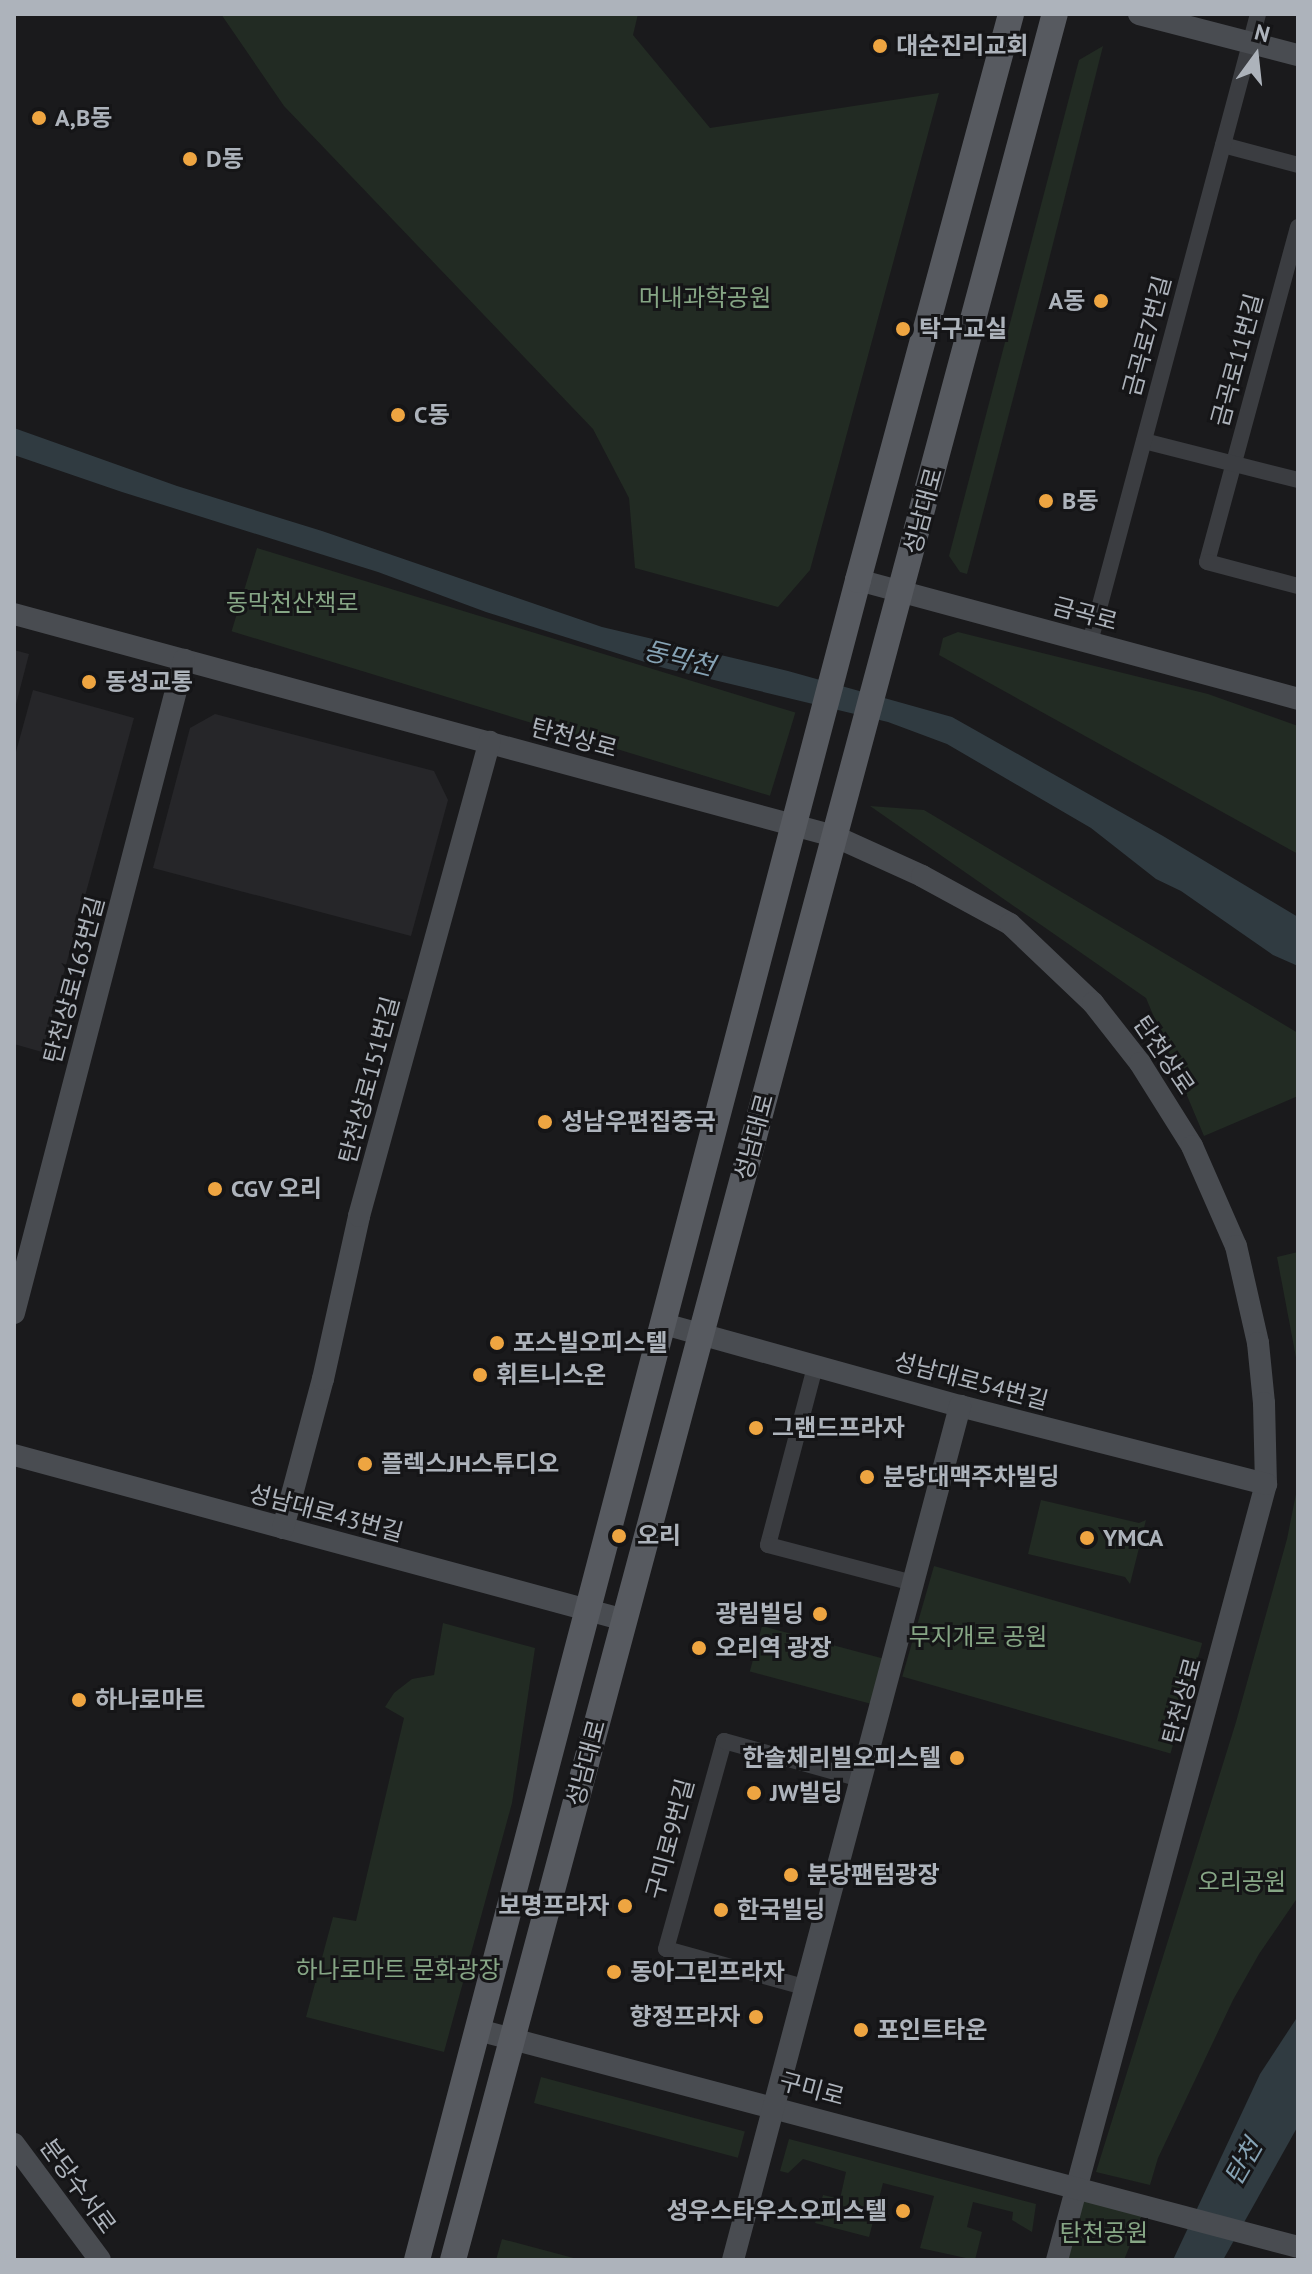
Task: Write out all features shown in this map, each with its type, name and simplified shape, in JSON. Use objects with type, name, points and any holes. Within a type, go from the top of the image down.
[{"type":"main road","name":"성남대로","points":[[417,2260],[858,580],[1011,14]]},
{"type":"main road","name":"성남대로","points":[[453,2260],[1055,14]]},
{"type":"street","points":[[1139,14],[1298,55]]},
{"type":"street","name":"금곡로7번길","points":[[1090,642],[1258,14]]},
{"type":"street","points":[[1223,145],[1298,165]]},
{"type":"street","name":"금곡로11번길","points":[[1298,227],[1292,270],[1207,562],[1298,586]]},
{"type":"street","name":"금곡로11번길","points":[[1144,441],[1298,480]]},
{"type":"street","name":"금곡로","points":[[858,580],[1298,697]]},
{"type":"street","name":"탄천상로","points":[[14,614],[834,836],[932,881],[1010,924],[1093,1003],[1140,1063],[1192,1146],[1236,1246],[1258,1343],[1264,1403],[1266,1484],[1057,2260]]},
{"type":"street","name":"탄천상로163번길","points":[[14,1313],[184,660]]},
{"type":"street","name":"탄천상로151번길","points":[[283,1528],[323,1379],[359,1216],[490,742]]},
{"type":"street","name":"성남대로54번길","points":[[664,1324],[960,1406],[1266,1484]]},
{"type":"street","points":[[815,1367],[768,1545],[913,1583]]},
{"type":"street","points":[[733,2260],[960,1406]]},
{"type":"street","name":"성남대로43번길","points":[[14,1455],[625,1620]]},
{"type":"street","name":"구미로9번길","points":[[804,1987],[666,1949],[670,1934],[724,1741],[860,1779]]},
{"type":"street","name":"구미로","points":[[478,2030],[772,2105],[1298,2247]]},
{"type":"street","name":"분당수서로","points":[[14,2144],[100,2260]]},
{"type":"shaded area","points":[[14,650],[29,654],[14,712]]},
{"type":"shaded area","points":[[33,690],[134,718],[42,1052],[14,1044],[14,759]]},
{"type":"shaded area","points":[[215,714],[434,771],[448,800],[411,936],[153,868],[190,728]]},
{"type":"green space","name":"머내과학공원","points":[[221,14],[638,14],[633,35],[710,128],[939,93],[810,570],[778,607],[635,568],[629,498],[593,429],[284,106]]},
{"type":"green space","points":[[1103,46],[967,574],[960,572],[949,556],[1079,60]]},
{"type":"green space","name":"동막천산책로","points":[[257,548],[795,713],[770,796],[232,631]]},
{"type":"green space","points":[[958,632],[1208,694],[1298,726],[1298,854],[939,655],[943,638]]},
{"type":"green space","points":[[870,806],[924,810],[1298,1033],[1298,1096],[1204,1136],[1146,998]]},
{"type":"green space","points":[[1298,1252],[1298,1368],[1277,1257]]},
{"type":"green space","name":"오리공원","points":[[1298,1484],[1298,1897],[1259,1954],[1233,2000],[1158,2158],[1150,2185],[1096,2172],[1236,1722],[1287,1539]]},
{"type":"green space","name":"YMCA","points":[[1041,1500],[1139,1523],[1146,1520],[1130,1584],[1125,1577],[1028,1554]]},
{"type":"green space","name":"무지개로 공원","points":[[934,1566],[1202,1643],[1170,1753],[902,1677]]},
{"type":"green space","name":"하나로마트 문화광장","points":[[443,1623],[535,1648],[512,1803],[444,2052],[306,2017],[333,1917],[356,1921],[404,1718],[385,1707],[394,1693],[412,1679],[434,1675]]},
{"type":"green space","points":[[762,1626],[887,1659],[874,1705],[750,1671]]},
{"type":"green space","points":[[541,2077],[745,2132],[738,2158],[534,2103]]},
{"type":"green space","points":[[789,2139],[1036,2204],[1032,2232],[1012,2220],[1013,2212],[973,2202],[967,2227],[982,2232],[975,2260],[920,2248],[934,2196],[883,2183],[869,2237],[815,2223],[823,2195],[840,2199],[846,2172],[803,2159],[788,2173],[780,2171]]},
{"type":"green space","name":"탄천공원","points":[[1084,2198],[1143,2213],[1124,2260],[1068,2260]]},
{"type":"green space","points":[[502,2239],[581,2260],[496,2260]]},
{"type":"water","name":"동막천","points":[[14,428],[177,486],[322,531],[602,627],[788,671],[952,717],[1163,836],[1298,917],[1298,966],[1273,955],[1181,891],[1156,879],[1091,828],[947,744],[888,722],[664,668],[486,612],[378,572],[122,492],[14,455]]},
{"type":"water","name":"탄천","points":[[1298,2016],[1298,2126],[1223,2260],[1173,2260],[1260,2074]]},
{"type":"place","name":"대순진리교회","points":[[880,46]]},
{"type":"place","name":"A,B동","points":[[39,118]]},
{"type":"place","name":"D동","points":[[190,159]]},
{"type":"place","name":"A동","points":[[1101,301]]},
{"type":"place","name":"탁구교실","points":[[903,329]]},
{"type":"place","name":"C동","points":[[398,415]]},
{"type":"place","name":"B동","points":[[1046,501]]},
{"type":"place","name":"동성교통","points":[[89,682]]},
{"type":"place","name":"성남우편집중국","points":[[545,1122]]},
{"type":"place","name":"CGV 오리","points":[[215,1189]]},
{"type":"place","name":"포스빌오피스텔","points":[[497,1343]]},
{"type":"place","name":"휘트니스온","points":[[480,1375]]},
{"type":"place","name":"그랜드프라자","points":[[756,1428]]},
{"type":"place","name":"플렉스JH스튜디오","points":[[365,1464]]},
{"type":"place","name":"분당대맥주차빌딩","points":[[867,1477]]},
{"type":"place","name":"오리","points":[[619,1536]]},
{"type":"place","name":"YMCA","points":[[1087,1538]]},
{"type":"place","name":"광림빌딩","points":[[820,1614]]},
{"type":"place","name":"오리역 광장","points":[[699,1648]]},
{"type":"place","name":"하나로마트","points":[[79,1700]]},
{"type":"place","name":"한솔체리빌오피스텔","points":[[957,1758]]},
{"type":"place","name":"JW빌딩","points":[[754,1793]]},
{"type":"place","name":"분당팬텀광장","points":[[791,1875]]},
{"type":"place","name":"보명프라자","points":[[625,1906]]},
{"type":"place","name":"한국빌딩","points":[[721,1910]]},
{"type":"place","name":"동아그린프라자","points":[[614,1972]]},
{"type":"place","name":"향정프라자","points":[[756,2017]]},
{"type":"place","name":"포인트타운","points":[[861,2030]]},
{"type":"place","name":"성우스타우스오피스텔","points":[[903,2211]]}]
